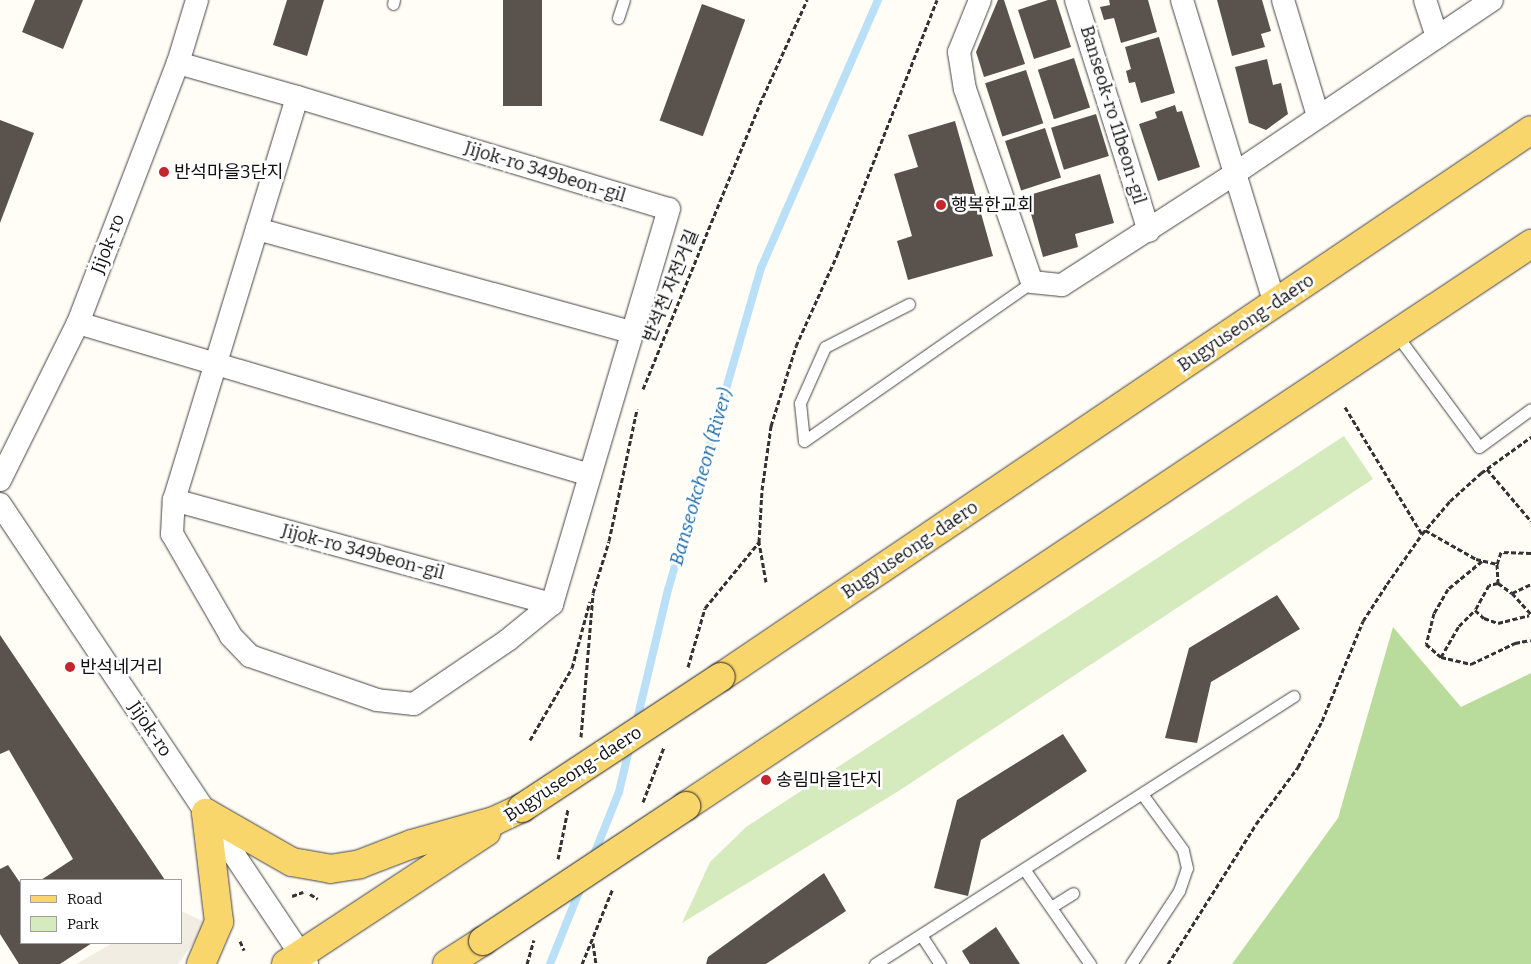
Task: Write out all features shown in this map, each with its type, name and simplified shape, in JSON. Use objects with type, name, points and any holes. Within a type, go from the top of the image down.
[{"type":"main road","name":"Bugyuseong-daero","points":[[298,961],[522,808],[722,677],[1531,130]]},
{"type":"main road","points":[[447,964],[1531,244]]},
{"type":"main road","points":[[206,813],[292,862],[330,869],[360,864],[412,844],[494,821],[522,808]]},
{"type":"main road","points":[[202,964],[219,922],[206,813]]},
{"type":"street","name":"Jijok-ro","points":[[0,480],[78,323],[178,63],[197,0]]},
{"type":"street","points":[[980,0],[959,52],[965,89],[1032,282]]},
{"type":"street","name":"Banseok-ro 11beon-gil","points":[[1076,0],[1149,231]]},
{"type":"street","points":[[1182,0],[1275,304]]},
{"type":"street","points":[[1283,0],[1318,116]]},
{"type":"street","points":[[1425,0],[1437,37]]},
{"type":"street","name":"Banseok-ro 11beon-gil","points":[[1032,282],[1062,286],[1149,231],[1492,0]]},
{"type":"street","name":"Jijok-ro 349beon-gil","points":[[174,500],[552,604],[669,209],[178,63]]},
{"type":"street","points":[[297,97],[174,500],[172,534],[231,636],[250,656],[377,700],[414,704],[508,640],[552,604]]},
{"type":"street","points":[[256,229],[632,332]]},
{"type":"street","points":[[78,323],[590,475]]},
{"type":"street","name":"Jijok-ro","points":[[0,504],[206,813],[298,961]]},
{"type":"lane","points":[[618,18],[624,0]]},
{"type":"lane","points":[[909,304],[825,347],[800,403],[804,441],[1032,282]]},
{"type":"lane","points":[[1396,334],[1479,448],[1531,409]]},
{"type":"lane","points":[[875,964],[1294,696]]},
{"type":"lane","points":[[1132,964],[1179,891],[1187,868],[1183,850],[1142,794]]},
{"type":"lane","points":[[1024,869],[1090,964]]},
{"type":"lane","points":[[1050,907],[1073,893]]},
{"type":"lane","points":[[921,935],[940,964]]},
{"type":"path","name":"반석천 자전거길","points":[[640,396],[763,98],[807,0]]},
{"type":"path","points":[[766,582],[759,542],[762,490],[771,426],[796,346],[837,255],[937,0]]},
{"type":"path","points":[[530,740],[572,668],[609,541],[638,406]]},
{"type":"path","points":[[1345,407],[1422,534]]},
{"type":"path","points":[[1168,964],[1256,824],[1298,767],[1322,720],[1363,621],[1422,534],[1450,501],[1487,469],[1531,437]]},
{"type":"path","points":[[1487,469],[1531,521]]},
{"type":"path","points":[[1425,530],[1482,561],[1497,564]]},
{"type":"path","points":[[1498,583],[1497,564],[1501,552],[1531,553]]},
{"type":"path","points":[[1482,561],[1448,589],[1434,613],[1426,644],[1441,657],[1471,664],[1515,644],[1531,640]]},
{"type":"path","points":[[1441,657],[1459,626],[1475,610],[1489,585],[1498,583],[1512,593],[1530,615],[1498,623],[1484,618],[1475,610]]},
{"type":"path","points":[[1512,593],[1531,584]]},
{"type":"path","points":[[292,896],[306,891],[318,899]]},
{"type":"path","points":[[238,937],[244,950]]},
{"type":"path","points":[[593,943],[596,964]]},
{"type":"green space","points":[[1344,436],[1373,479],[897,792],[682,923],[710,862],[746,827]]},
{"type":"green space","points":[[1393,627],[1461,707],[1531,673],[1531,964],[1232,964],[1338,818]]},
{"type":"shaded area","points":[[182,911],[205,922],[205,927],[178,964],[76,964],[111,944],[182,944]]},
{"type":"building","points":[[35,0],[83,0],[63,49],[22,32]]},
{"type":"building","points":[[287,0],[324,0],[307,56],[273,45]]},
{"type":"building","points":[[503,0],[542,0],[542,106],[503,106]]},
{"type":"building","points":[[998,0],[1004,0],[1025,64],[984,77],[976,52]]},
{"type":"building","points":[[1048,0],[1056,0],[1071,47],[1034,59],[1018,10]]},
{"type":"building","points":[[1109,0],[1148,0],[1157,32],[1121,43],[1114,18],[1104,20],[1100,7],[1110,5]]},
{"type":"building","points":[[1217,0],[1262,0],[1271,31],[1261,34],[1265,47],[1232,56]]},
{"type":"building","points":[[702,4],[745,20],[703,136],[660,121]]},
{"type":"building","points":[[1159,37],[1175,93],[1141,103],[1135,82],[1129,83],[1126,71],[1131,69],[1125,47]]},
{"type":"building","points":[[1074,58],[1090,107],[1054,119],[1038,70]]},
{"type":"building","points":[[1267,59],[1273,85],[1281,83],[1288,114],[1266,130],[1249,123],[1235,67]]},
{"type":"building","points":[[1026,70],[1043,123],[1002,137],[985,83]]},
{"type":"building","points":[[1175,105],[1177,112],[1182,111],[1200,167],[1158,181],[1139,124],[1157,118],[1155,112]]},
{"type":"building","points":[[1096,114],[1109,156],[1064,170],[1051,128]]},
{"type":"building","points":[[0,120],[34,133],[0,223]]},
{"type":"building","name":"행복한교회","points":[[955,121],[993,256],[908,280],[897,241],[912,236],[894,174],[918,167],[908,135]]},
{"type":"building","points":[[1045,128],[1061,177],[1021,190],[1005,141]]},
{"type":"building","points":[[1100,174],[1114,223],[1075,234],[1078,247],[1043,257],[1026,196]]},
{"type":"building","points":[[1277,595],[1300,629],[1211,682],[1197,743],[1165,738],[1189,648]]},
{"type":"building","points":[[0,635],[164,879],[43,879],[73,859],[9,750],[0,754]]},
{"type":"building","points":[[1063,734],[1087,771],[981,840],[968,896],[934,888],[957,800]]},
{"type":"building","points":[[8,865],[20,883],[20,944],[90,944],[60,964],[19,964],[0,934],[0,869]]},
{"type":"building","points":[[824,873],[846,911],[766,964],[706,964],[708,957]]},
{"type":"building","points":[[996,927],[1020,964],[970,964],[962,951]]},
{"type":"waterway","name":"Banseokcheon (River)","points":[[636,724],[668,590],[761,268],[878,0]]},
{"type":"waterway","name":"Banseokcheon (River)","points":[[593,857],[619,792],[630,745]]},
{"type":"waterway","name":"Banseokcheon (River)","points":[[550,964],[581,887]]},
{"type":"place","name":"반석마을3단지","points":[[164,172]]},
{"type":"place","name":"행복한교회","points":[[941,205]]},
{"type":"place","name":"반석네거리","points":[[70,667]]},
{"type":"place","name":"송림마을1단지","points":[[766,780]]}]
